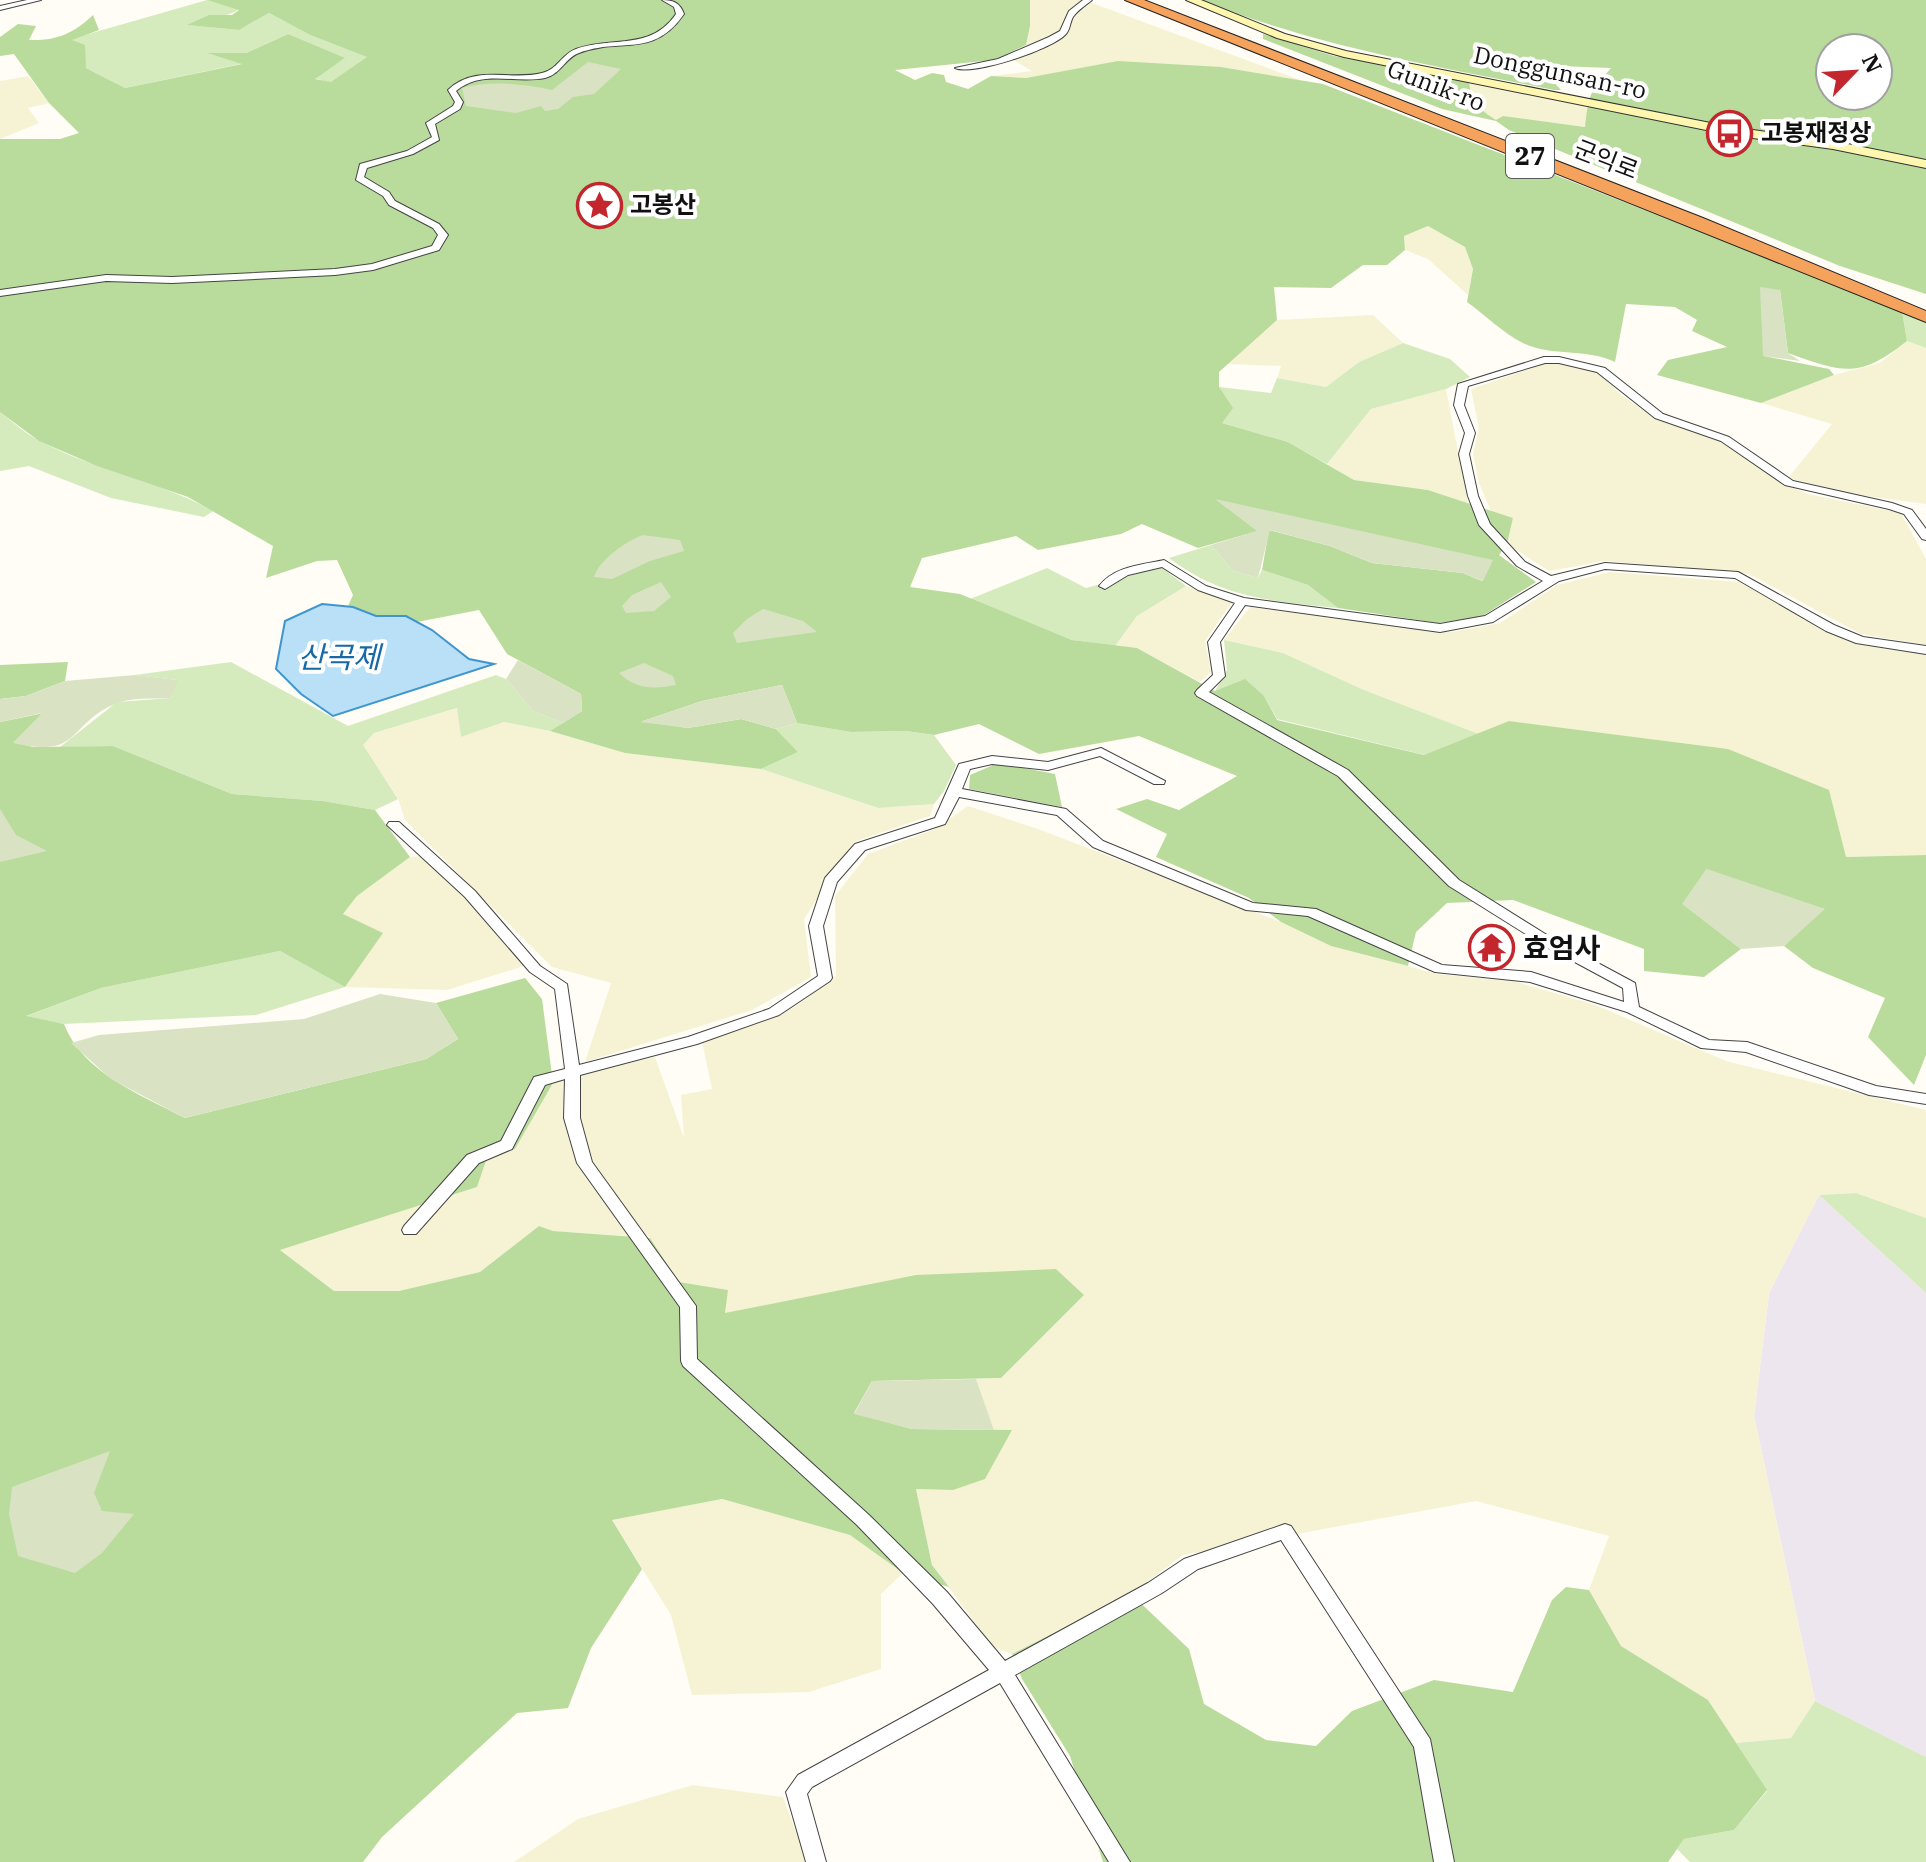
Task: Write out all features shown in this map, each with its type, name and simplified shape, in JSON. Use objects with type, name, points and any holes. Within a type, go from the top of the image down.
[{"type":"highway","name":"군익로","points":[[1132,0],[1697,222],[1926,317]]},
{"type":"highway","name":"Gunik-ro","points":[[1150,0],[1683,207],[1926,308]]},
{"type":"street","points":[[0,8],[37,0]]},
{"type":"street","points":[[0,293],[106,278],[172,280],[335,272],[373,267],[436,248],[443,235],[436,226],[392,203],[386,194],[359,178],[363,166],[431,143],[436,138],[430,123],[457,107],[459,102],[452,90],[464,81],[549,74],[560,68],[575,51],[650,40],[674,23],[680,14],[677,6],[666,0]]},
{"type":"street","points":[[959,68],[986,67],[1040,46],[1064,32],[1074,8],[1088,0]]},
{"type":"street","name":"Donggunsan-ro","points":[[1191,0],[1281,36],[1344,54],[1482,79],[1731,131],[1833,145],[1926,164]]},
{"type":"street","points":[[1550,580],[1521,564],[1485,525],[1473,496],[1464,454],[1470,433],[1459,405],[1463,384],[1544,360],[1559,360],[1601,370],[1659,416],[1725,439],[1789,483],[1908,512],[1926,537]]},
{"type":"street","points":[[1105,586],[1122,573],[1164,563],[1202,588],[1242,601],[1440,628],[1489,619],[1550,580],[1605,566],[1738,575],[1830,628],[1860,640],[1926,650]]},
{"type":"street","points":[[1242,601],[1214,642],[1219,676],[1201,693],[1343,773],[1454,883],[1550,943],[1630,986],[1632,1009]]},
{"type":"street","points":[[410,1230],[473,1159],[507,1145],[539,1081],[692,1041],[774,1012],[825,978],[816,926],[830,881],[860,847],[940,821],[964,767],[992,760],[1048,766],[1101,752],[1159,781]]},
{"type":"street","points":[[955,792],[1061,812],[1098,844],[1251,907],[1311,912],[1440,969],[1531,977],[1632,1009],[1706,1045],[1747,1047],[1874,1091],[1926,1099]]},
{"type":"street","points":[[394,825],[470,894],[535,969],[562,987],[573,1073],[572,1118],[585,1163],[688,1306],[689,1361],[863,1520],[940,1598],[1003,1672],[1120,1862]]},
{"type":"street","points":[[816,1862],[796,1792],[805,1781],[1155,1588],[1191,1564],[1285,1531],[1423,1745],[1444,1862]]},
{"type":"shaded area","points":[[1030,0],[1084,0],[1303,81],[1221,67],[1026,78],[991,76],[1032,71],[1005,55],[1026,45]]},
{"type":"shaded area","points":[[28,76],[49,103],[28,108],[39,123],[0,139],[0,81]]},
{"type":"shaded area","points":[[1469,81],[1588,104],[1586,127],[1503,116],[1496,121],[1478,109],[1470,96]]},
{"type":"shaded area","points":[[1428,226],[1465,247],[1473,269],[1468,295],[1428,259],[1405,250],[1404,236]]},
{"type":"shaded area","points":[[1373,315],[1403,343],[1359,362],[1326,387],[1277,378],[1281,366],[1226,364],[1277,320]]},
{"type":"shaded area","points":[[1907,341],[1926,348],[1926,504],[1851,494],[1788,478],[1832,424],[1761,403],[1834,375],[1880,363]]},
{"type":"shaded area","points":[[1559,363],[1598,372],[1621,395],[1654,418],[1723,442],[1780,482],[1808,494],[1901,513],[1926,559],[1926,645],[1861,634],[1749,574],[1604,561],[1549,571],[1507,544],[1513,518],[1491,511],[1479,483],[1473,454],[1479,428],[1471,389],[1543,364]]},
{"type":"shaded area","points":[[1446,389],[1468,503],[1428,490],[1354,480],[1327,464],[1371,409]]},
{"type":"shaded area","points":[[1610,572],[1739,582],[1851,642],[1926,654],[1926,855],[1846,857],[1548,727],[1509,721],[1479,734],[1364,690],[1283,653],[1224,640],[1250,607],[1451,632],[1500,623],[1557,585]]},
{"type":"shaded area","points":[[1186,586],[1232,602],[1205,641],[1211,672],[1200,682],[1137,648],[1115,646],[1137,616]]},
{"type":"shaded area","points":[[458,708],[461,737],[504,722],[550,731],[625,753],[761,769],[877,808],[934,804],[930,816],[854,842],[804,919],[811,977],[752,1010],[585,1062],[611,983],[552,967],[405,820],[398,798],[362,745],[374,733]]},
{"type":"shaded area","points":[[968,806],[1038,829],[1281,922],[1331,946],[1437,974],[1513,981],[1593,1004],[1726,1061],[1926,1110],[1926,1218],[1856,1193],[1819,1195],[1769,1293],[1754,1416],[1815,1701],[1791,1738],[1736,1743],[1708,1700],[1621,1646],[1589,1590],[1609,1536],[1476,1501],[1183,1555],[1131,1594],[1012,1654],[993,1647],[932,1565],[916,1489],[953,1490],[1011,1430],[994,1430],[976,1379],[1001,1378],[1084,1295],[1056,1269],[725,1314],[727,1290],[679,1282],[650,1238],[581,1169],[629,1236],[553,1231],[539,1226],[480,1272],[399,1291],[334,1291],[280,1250],[477,1187],[487,1158],[515,1149],[553,1083],[567,1078],[575,1155],[579,1074],[655,1057],[684,1138],[681,1095],[712,1089],[702,1042],[795,1007],[836,976],[835,896],[868,854],[935,829]]},
{"type":"shaded area","points":[[422,856],[477,909],[524,966],[447,990],[345,987],[382,933],[343,914],[357,896],[410,857]]},
{"type":"shaded area","points":[[1819,1195],[1926,1293],[1926,1757],[1815,1701],[1754,1416],[1769,1293]]},
{"type":"shaded area","points":[[722,1499],[850,1535],[903,1573],[881,1594],[881,1669],[809,1692],[692,1695],[671,1615],[612,1520]]},
{"type":"shaded area","points":[[693,1785],[783,1797],[807,1862],[514,1862],[578,1819]]},
{"type":"green space","points":[[207,0],[239,9],[189,25],[239,30],[269,13],[310,35],[368,57],[331,83],[314,78],[344,59],[288,34],[246,53],[210,54],[245,63],[125,88],[86,68],[71,39]]},
{"type":"green space","points":[[207,0],[1030,0],[1026,45],[994,60],[895,70],[915,80],[932,73],[944,75],[946,82],[968,89],[991,76],[1026,78],[1118,61],[1221,67],[1323,84],[1902,311],[1907,341],[1876,362],[1863,367],[1838,368],[1788,353],[1780,290],[1764,356],[1829,369],[1834,375],[1761,403],[1657,375],[1668,360],[1727,347],[1692,331],[1697,320],[1675,307],[1626,304],[1615,362],[1593,355],[1545,350],[1523,343],[1467,302],[1473,269],[1465,247],[1428,226],[1404,236],[1405,250],[1387,265],[1363,265],[1331,288],[1274,287],[1277,320],[1219,372],[1219,387],[1233,408],[1222,423],[1288,442],[1354,480],[1428,490],[1513,518],[1507,544],[1499,555],[1536,582],[1481,617],[1438,623],[1338,608],[1308,585],[1262,570],[1269,530],[1330,546],[1372,563],[1463,573],[1482,581],[1484,574],[1217,500],[1258,531],[1198,548],[1142,524],[1121,534],[1038,550],[1016,536],[922,558],[910,587],[960,594],[1072,640],[1137,648],[1215,691],[1245,679],[1264,696],[1277,720],[1424,755],[1509,721],[1728,749],[1829,790],[1846,857],[1926,855],[1926,1055],[1914,1085],[1868,1037],[1885,998],[1813,968],[1784,946],[1824,908],[1683,904],[1741,949],[1704,977],[1644,971],[1644,949],[1513,900],[1447,903],[1416,932],[1408,966],[1331,946],[1281,922],[1249,898],[1156,857],[1167,834],[1116,809],[1147,799],[1179,810],[1237,776],[1139,736],[1039,754],[979,724],[934,735],[906,731],[851,732],[797,723],[782,685],[702,701],[643,721],[688,728],[741,719],[776,729],[798,752],[761,769],[625,753],[550,731],[582,711],[581,694],[507,654],[479,610],[417,622],[406,616],[376,616],[348,606],[353,595],[337,560],[317,561],[266,578],[273,546],[188,497],[97,466],[39,441],[0,412],[0,139],[60,139],[79,133],[49,103],[14,54],[0,56],[0,37],[18,24],[36,26],[29,40],[56,38],[71,32],[93,15],[99,30],[72,40],[85,45],[86,68],[125,88],[242,64],[207,53],[246,53],[288,34],[345,58],[315,79],[331,82],[367,57],[310,35],[269,13],[239,30],[187,25],[209,15],[232,15],[239,10]]},
{"type":"green space","points":[[1201,0],[1926,0],[1926,294],[1840,266],[1509,130],[1496,121],[1442,109],[1263,39],[1263,34],[1334,56],[1469,81],[1477,105],[1496,120],[1503,116],[1585,127],[1591,94],[1611,68],[1559,66],[1546,73],[1561,90],[1554,90],[1375,53],[1287,30]]},
{"type":"green space","points":[[588,62],[621,69],[594,94],[573,97],[558,109],[545,111],[541,106],[516,113],[466,106],[462,88],[507,84],[552,90]]},
{"type":"green space","points":[[1760,287],[1780,290],[1788,353],[1800,361],[1763,356]]},
{"type":"green space","points":[[1902,311],[1926,321],[1926,348],[1907,341]]},
{"type":"green space","points":[[1403,343],[1450,359],[1470,377],[1446,389],[1371,409],[1327,464],[1288,442],[1222,423],[1219,387],[1271,393],[1277,378],[1326,387],[1359,362]]},
{"type":"green space","points":[[0,412],[30,435],[61,451],[213,511],[204,517],[111,498],[29,466],[0,471]]},
{"type":"green space","points":[[1215,499],[1493,560],[1483,581],[1463,573],[1372,563],[1330,546],[1270,530],[1258,578],[1233,571],[1211,545],[1257,531]]},
{"type":"green space","points":[[643,535],[680,540],[684,551],[650,561],[612,579],[594,577],[601,564],[614,552]]},
{"type":"green space","points":[[1211,545],[1233,571],[1258,578],[1262,570],[1308,585],[1338,608],[1249,596],[1209,582],[1169,558]]},
{"type":"green space","points":[[1161,567],[1186,586],[1137,616],[1115,646],[1072,640],[970,599],[1047,568],[1086,588]]},
{"type":"green space","points":[[661,582],[671,597],[654,611],[626,613],[622,606],[632,595]]},
{"type":"green space","points":[[763,609],[803,621],[817,632],[737,643],[733,633]]},
{"type":"green space","points":[[1224,640],[1283,653],[1364,690],[1479,734],[1425,755],[1277,719],[1264,696],[1215,691],[1227,670]]},
{"type":"green space","points":[[518,660],[581,694],[582,711],[563,723],[533,711],[506,679]]},
{"type":"green space","points":[[68,662],[65,681],[26,696],[0,699],[0,665]]},
{"type":"green space","points":[[231,662],[348,726],[496,675],[506,679],[533,711],[563,723],[550,731],[504,722],[461,737],[457,708],[374,733],[363,745],[398,799],[375,810],[323,801],[232,794],[113,746],[60,747],[117,702],[171,698],[177,680],[135,675]]},
{"type":"green space","points":[[644,663],[673,676],[676,685],[646,687],[632,683],[619,673]]},
{"type":"green space","points":[[135,675],[178,680],[171,698],[135,699],[115,704],[99,712],[72,737],[51,747],[13,743],[42,713],[0,722],[0,699],[26,696],[65,681]]},
{"type":"green space","points":[[782,685],[797,723],[776,729],[741,719],[688,728],[640,722],[702,701]]},
{"type":"green space","points":[[44,713],[14,742],[33,747],[113,746],[232,794],[323,801],[375,810],[410,857],[357,896],[343,914],[383,933],[345,987],[280,951],[101,988],[26,1016],[64,1024],[85,1056],[132,1091],[185,1118],[426,1059],[458,1039],[436,1003],[525,978],[542,999],[553,1083],[515,1149],[487,1158],[477,1187],[280,1250],[334,1291],[399,1291],[480,1272],[539,1226],[553,1231],[650,1238],[679,1282],[728,1290],[725,1313],[916,1275],[1056,1269],[1084,1295],[1001,1378],[872,1381],[854,1413],[912,1429],[1012,1430],[985,1479],[953,1490],[916,1489],[932,1565],[949,1587],[903,1573],[850,1535],[722,1499],[612,1520],[642,1569],[591,1648],[568,1708],[517,1713],[382,1837],[363,1862],[0,1862],[0,722]]},
{"type":"green space","points":[[797,723],[851,732],[906,731],[934,735],[956,765],[934,804],[878,808],[761,769],[798,752],[776,729]]},
{"type":"green space","points":[[998,763],[1055,774],[1062,807],[969,789],[970,775]]},
{"type":"green space","points":[[0,809],[16,835],[47,851],[0,862]]},
{"type":"green space","points":[[1707,868],[1825,909],[1784,946],[1741,949],[1682,904]]},
{"type":"green space","points":[[280,951],[345,987],[256,1015],[64,1024],[24,1017],[101,988]]},
{"type":"green space","points":[[380,994],[436,1003],[458,1039],[426,1059],[185,1118],[111,1079],[71,1043],[99,1035],[304,1019]]},
{"type":"green space","points":[[1856,1193],[1926,1218],[1926,1293],[1819,1195]]},
{"type":"green space","points":[[976,1379],[994,1430],[912,1429],[854,1414],[872,1381]]},
{"type":"green space","points":[[110,1451],[94,1493],[102,1511],[134,1514],[102,1553],[75,1573],[18,1556],[9,1514],[12,1487]]},
{"type":"green space","points":[[1566,1587],[1589,1590],[1621,1646],[1708,1700],[1767,1790],[1734,1830],[1684,1839],[1668,1862],[1103,1862],[1070,1756],[1022,1679],[1012,1654],[1131,1594],[1189,1649],[1204,1704],[1266,1740],[1316,1746],[1352,1711],[1434,1680],[1513,1692],[1552,1600]]},
{"type":"green space","points":[[1815,1701],[1926,1757],[1926,1862],[1690,1862],[1677,1849],[1684,1839],[1734,1830],[1767,1791],[1736,1743],[1791,1738]]},
{"type":"water","name":"산곡제","points":[[322,604],[353,607],[376,616],[406,616],[432,630],[469,659],[494,664],[333,716],[301,694],[276,669],[285,621]]},
{"type":"place","name":"고봉재정상","points":[[1730,133]]},
{"type":"place","name":"고봉산","points":[[599,205]]},
{"type":"place","name":"효엄사","points":[[1492,948]]}]
